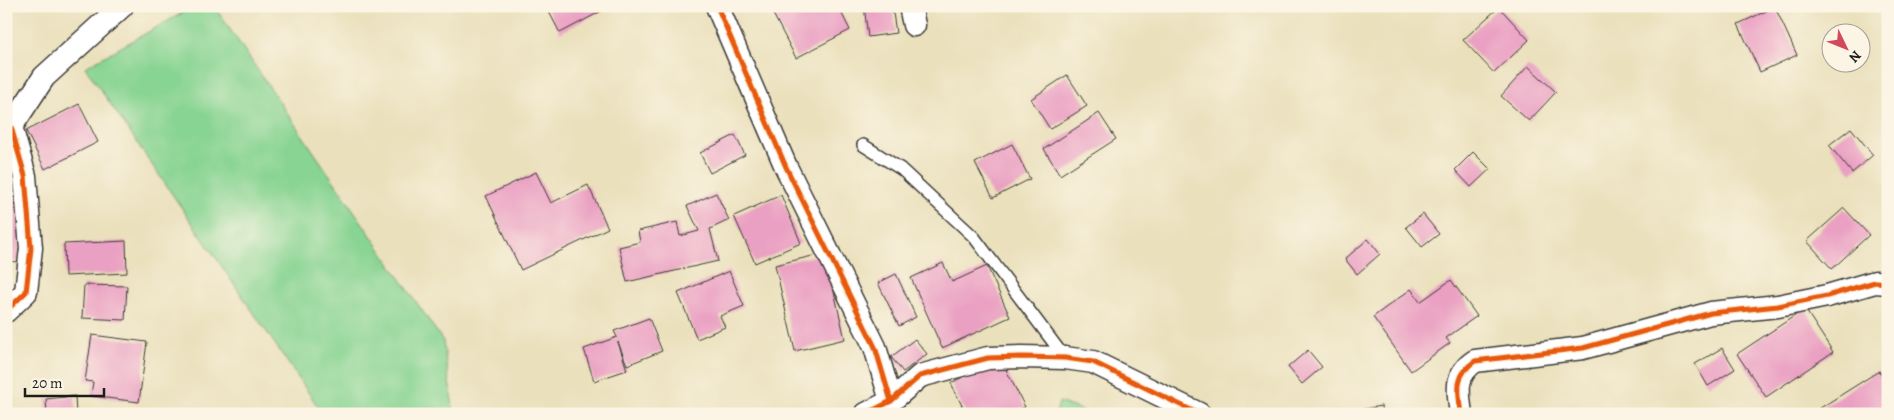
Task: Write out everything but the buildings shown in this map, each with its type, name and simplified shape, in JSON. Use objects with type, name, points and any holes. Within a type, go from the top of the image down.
[{"type":"street","points":[[6,311],[26,292],[31,248],[25,176],[9,126],[44,78],[122,6]]},
{"type":"street","points":[[717,6],[786,167],[875,347],[891,401]]},
{"type":"street","points":[[1461,414],[1459,377],[1465,368],[1475,360],[1584,348],[1711,313],[1778,306],[1827,296],[1875,282],[1888,283]]},
{"type":"street","points":[[866,414],[891,401],[920,376],[988,358],[1065,358],[1093,362],[1198,414]]},
{"type":"lane","points":[[862,145],[900,169],[974,237],[1065,358]]},
{"type":"green space","points":[[195,6],[214,6],[443,341],[454,414],[323,414],[85,67]]},
{"type":"green space","points":[[1059,402],[1092,414],[1056,414]]},
{"type":"cycle path","points":[[717,6],[786,167],[875,347],[891,401]]},
{"type":"cycle path","points":[[6,125],[11,127],[25,176],[31,248],[26,292],[6,311]]},
{"type":"cycle path","points":[[1461,414],[1459,384],[1468,366],[1475,361],[1583,348],[1711,313],[1778,306],[1827,296],[1875,282],[1888,283]]},
{"type":"cycle path","points":[[866,414],[891,401],[920,376],[988,358],[1022,357],[1065,358],[1093,362],[1199,414]]}]
